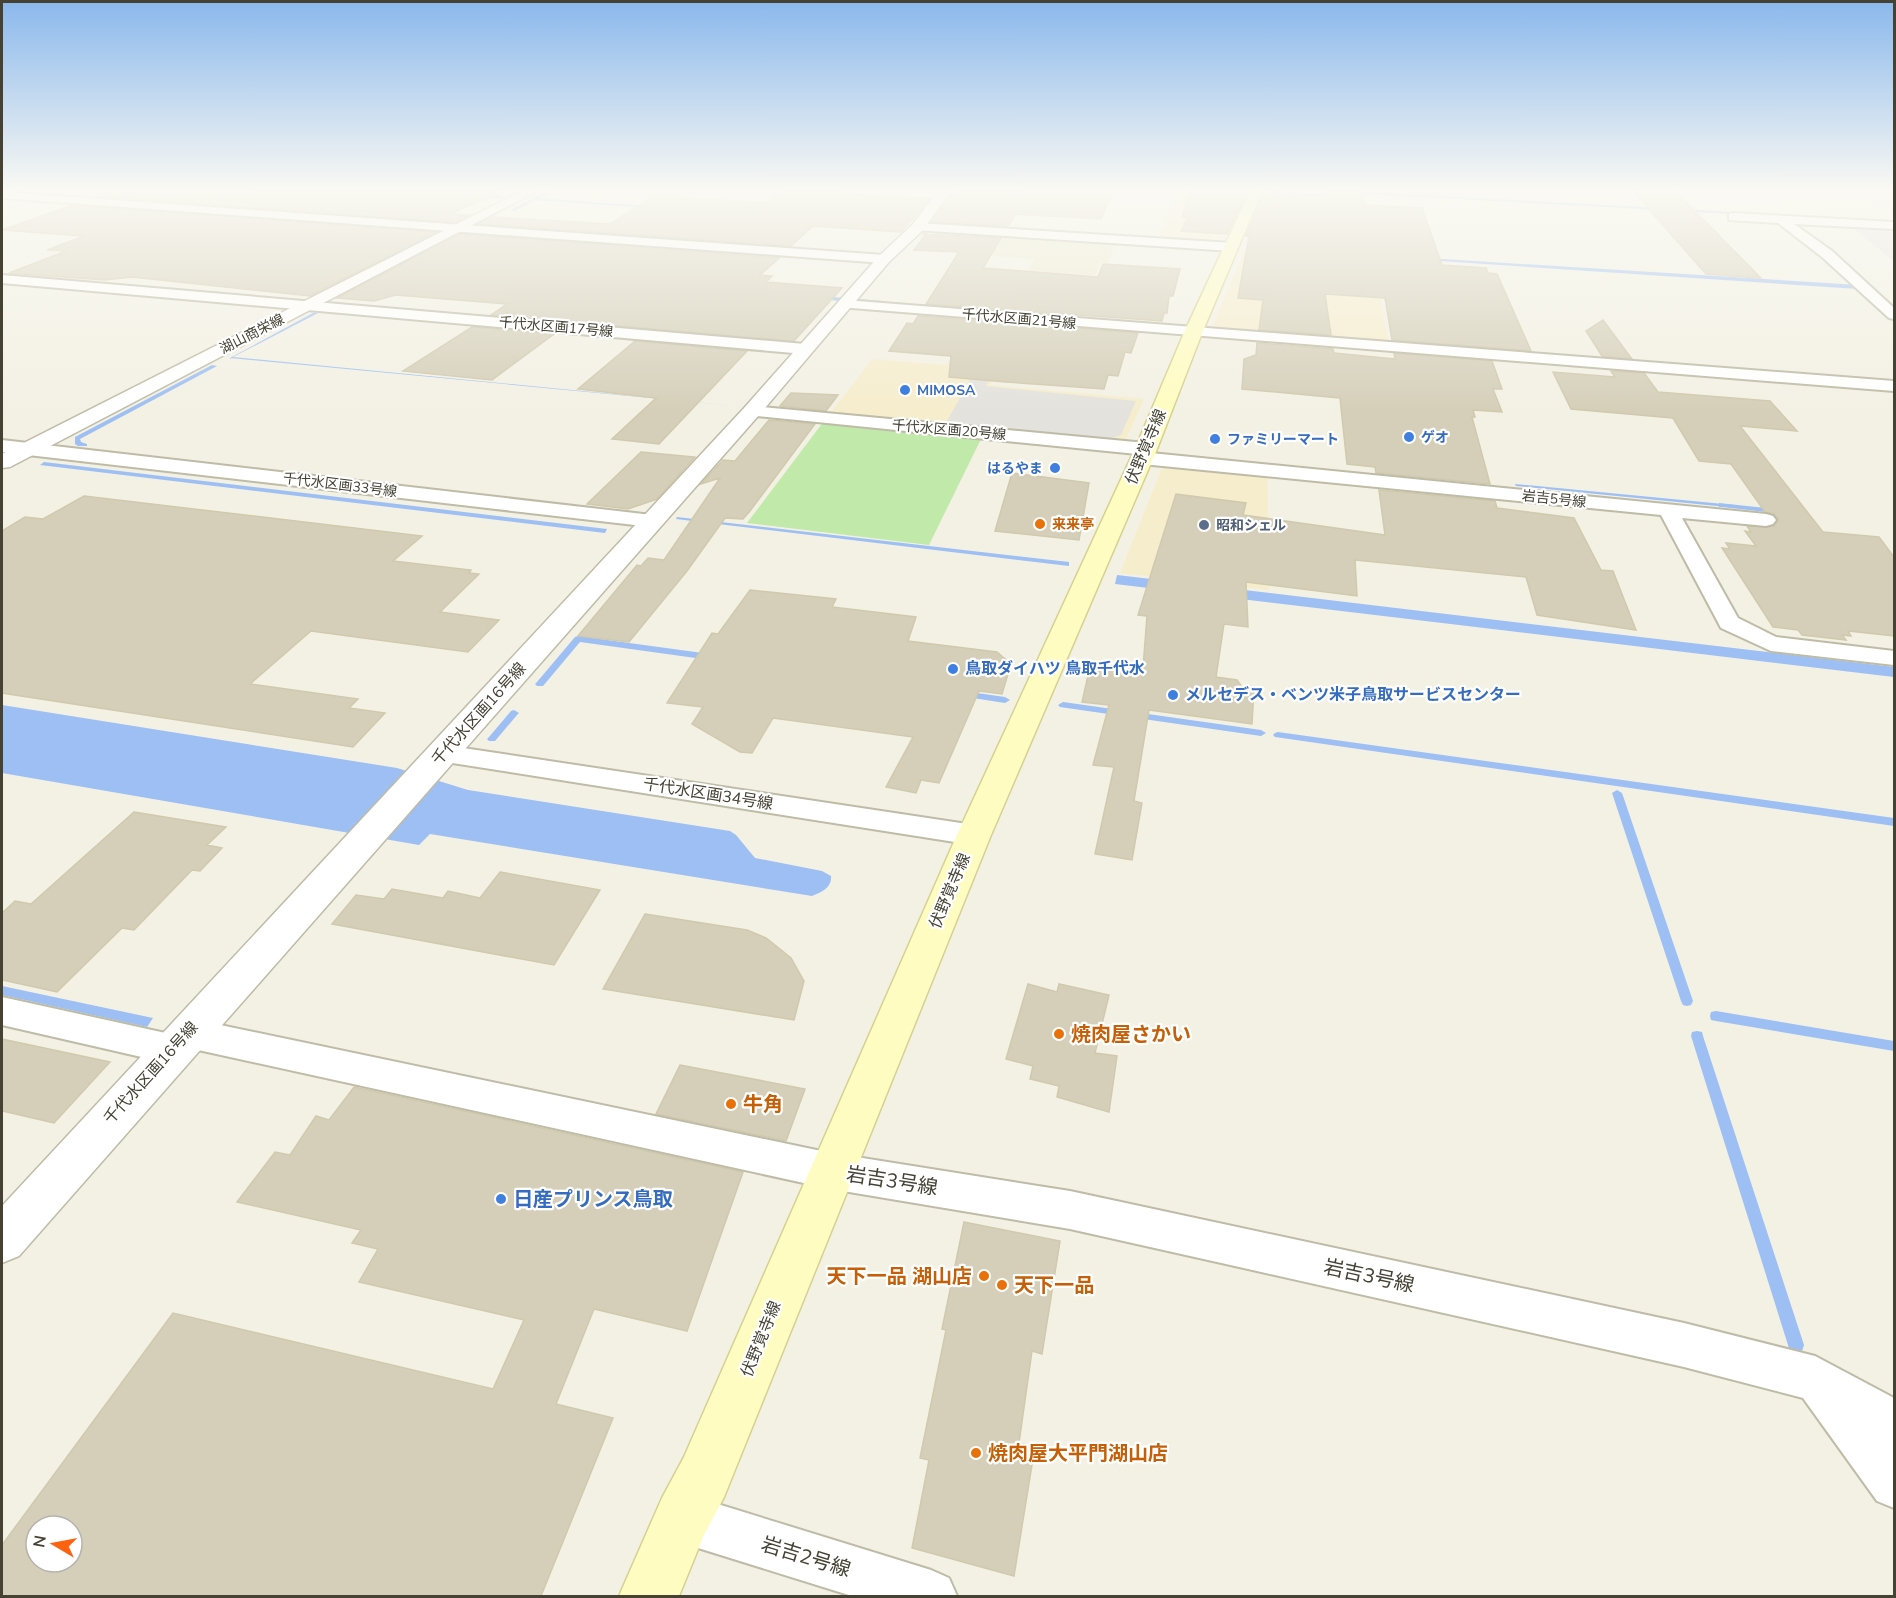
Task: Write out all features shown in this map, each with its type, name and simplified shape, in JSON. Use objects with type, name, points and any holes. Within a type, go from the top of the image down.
[{"type":"main road","name":"伏野覚寺線","points":[[649,1596],[682,1518],[704,1477],[974,835],[1144,454],[1193,333],[1224,264]]},
{"type":"street","name":"湖山商栄線","points":[[2,462],[390,264]]},
{"type":"street","name":"千代水区画16号線","points":[[2,1240],[179,1041],[443,754],[752,411],[880,264]]},
{"type":"street","points":[[1836,264],[1894,315]]},
{"type":"street","name":"千代水区画17号線","points":[[2,279],[805,349]]},
{"type":"street","points":[[1868,290],[1894,292]]},
{"type":"street","name":"千代水区画21号線","points":[[844,304],[1894,386]]},
{"type":"street","name":"千代水区画20号線","points":[[752,411],[1144,454]]},
{"type":"street","name":"千代水区画33号線","points":[[2,446],[652,521]]},
{"type":"street","name":"岩吉5号線","points":[[1144,454],[1766,520]]},
{"type":"street","points":[[1668,510],[1729,623],[1771,644],[1894,658]]},
{"type":"street","name":"千代水区画34号線","points":[[443,754],[974,835]]},
{"type":"street","name":"岩吉3号線","points":[[2,1011],[179,1041],[831,1171],[1070,1210],[1684,1345],[1815,1378],[1894,1423]]},
{"type":"street","points":[[1815,1378],[1894,1484]]},
{"type":"street","name":"岩吉2号線","points":[[682,1518],[931,1596]]},
{"type":"shaded area","points":[[1032,264],[1100,264],[1095,275],[1029,271]]},
{"type":"shaded area","points":[[1239,264],[1374,264],[1388,341],[1212,328]]},
{"type":"shaded area","points":[[973,318],[983,319],[972,340],[1012,344],[990,385],[1144,399],[1126,439],[1111,442],[830,414],[872,359],[947,365]]},
{"type":"shaded area","points":[[1006,346],[986,386],[1136,401],[1121,435],[1106,440],[946,423],[978,365]]},
{"type":"shaded area","name":"昭和シェル","points":[[1163,465],[1267,476],[1269,590],[1120,573]]},
{"type":"green space","points":[[824,421],[982,437],[929,545],[747,523]]},
{"type":"water","points":[[320,312],[233,357],[735,406],[230,358],[217,365],[313,313]]},
{"type":"water","points":[[44,462],[607,529],[605,533],[40,465]]},
{"type":"water","points":[[1515,484],[1734,505],[1737,508],[1516,486]]},
{"type":"water","points":[[677,517],[1069,562],[1069,566],[676,519]]},
{"type":"water","points":[[1117,575],[1894,667],[1894,677],[1115,584]]},
{"type":"water","points":[[2,705],[397,768],[468,790],[730,831],[755,858],[822,871],[831,876],[831,880],[826,889],[812,896],[430,834],[419,845],[2,773]]},
{"type":"water","points":[[2,986],[153,1018],[147,1027],[2,995]]},
{"type":"building","points":[[33,264],[374,264],[310,296],[132,277],[105,280],[9,273]]},
{"type":"building","points":[[403,264],[773,264],[760,275],[772,276],[766,282],[842,288],[794,341],[491,315],[507,304],[396,295],[374,301],[337,298]]},
{"type":"building","points":[[952,264],[986,264],[983,268],[1098,277],[1103,264],[1180,269],[1173,296],[1169,296],[1167,313],[1164,313],[1162,321],[926,304]]},
{"type":"building","points":[[1244,264],[1441,264],[1486,268],[1488,273],[1497,274],[1531,351],[1392,340],[1385,298],[1325,294],[1331,335],[1259,330],[1263,300],[1238,298]]},
{"type":"building","points":[[1697,264],[1747,264],[1761,278],[1706,274]]},
{"type":"building","points":[[918,316],[1138,333],[1131,353],[1125,352],[1118,376],[1108,375],[1104,389],[1006,382],[949,377],[951,356],[889,351],[907,323],[913,324]]},
{"type":"building","points":[[1603,320],[1632,359],[1602,356],[1586,331]]},
{"type":"building","points":[[472,327],[554,334],[492,380],[403,371]]},
{"type":"building","points":[[635,341],[747,351],[659,444],[612,439],[656,398],[578,389]]},
{"type":"building","points":[[1257,343],[1333,349],[1334,353],[1395,359],[1394,353],[1492,361],[1502,389],[1493,389],[1502,412],[1473,410],[1475,417],[1472,417],[1490,484],[1376,473],[1375,467],[1347,464],[1340,398],[1242,389],[1244,359],[1256,355]]},
{"type":"building","points":[[1611,371],[1644,373],[1658,392],[1770,401],[1797,431],[1740,426],[1823,532],[1879,537],[1894,557],[1894,636],[1848,631],[1851,636],[1842,635],[1846,640],[1802,635],[1798,630],[1773,627],[1722,548],[1730,549],[1726,543],[1756,546],[1745,531],[1751,532],[1747,526],[1775,526],[1778,519],[1774,514],[1765,512],[1731,464],[1699,461],[1673,418],[1571,409],[1553,372],[1615,377]]},
{"type":"building","points":[[791,393],[838,395],[826,411],[780,406]]},
{"type":"building","points":[[769,420],[815,424],[743,519],[725,518],[687,571],[629,642],[578,636],[637,565],[641,566],[648,558],[664,560],[720,478],[701,484],[723,460],[735,461]]},
{"type":"building","points":[[641,452],[695,457],[657,499],[628,509],[587,504]]},
{"type":"building","points":[[1012,473],[1089,483],[1079,540],[995,531]]},
{"type":"building","points":[[1379,490],[1495,501],[1497,508],[1574,518],[1601,570],[1613,571],[1636,630],[1537,615],[1526,577],[1355,560],[1357,596],[1246,582],[1248,627],[1224,624],[1216,677],[1237,680],[1242,687],[1254,688],[1252,724],[1149,710],[1134,801],[1142,803],[1132,860],[1095,854],[1114,767],[1093,765],[1109,705],[1082,702],[1091,662],[1143,668],[1147,616],[1138,615],[1176,494],[1246,503],[1243,515],[1385,535]]},
{"type":"building","points":[[84,496],[422,536],[393,561],[471,570],[469,573],[479,574],[440,612],[499,620],[468,652],[311,631],[250,684],[358,699],[349,708],[385,713],[353,747],[2,693],[2,531],[25,517],[43,519]]},
{"type":"building","points":[[750,590],[836,599],[832,607],[916,617],[908,641],[997,652],[1011,664],[1002,694],[979,691],[939,783],[921,780],[916,793],[886,787],[913,737],[773,718],[752,753],[740,752],[692,724],[703,707],[667,703],[712,633],[718,634]]},
{"type":"building","points":[[134,812],[226,827],[207,845],[222,848],[200,871],[192,870],[134,930],[122,928],[57,992],[2,980],[2,913],[15,901],[31,904]]},
{"type":"building","points":[[500,872],[600,890],[554,965],[332,924],[356,895],[384,899],[392,889],[443,898],[448,891],[480,898]]},
{"type":"building","points":[[645,914],[747,930],[766,938],[791,958],[804,981],[794,1020],[603,989]]},
{"type":"building","points":[[1028,984],[1057,992],[1059,984],[1109,995],[1095,1053],[1117,1056],[1109,1112],[1057,1097],[1059,1086],[1030,1079],[1033,1066],[1006,1059]]},
{"type":"building","points":[[2,1039],[110,1062],[54,1123],[2,1111]]},
{"type":"building","points":[[680,1065],[805,1089],[786,1141],[656,1114]]},
{"type":"building","points":[[354,1087],[743,1172],[687,1331],[594,1309],[556,1404],[613,1418],[541,1596],[2,1596],[2,1545],[24,1515],[24,1574],[84,1574],[84,1514],[25,1514],[173,1313],[493,1389],[524,1320],[359,1282],[378,1249],[352,1243],[361,1230],[237,1202],[275,1152],[290,1155],[316,1116],[329,1120]]},
{"type":"building","points":[[964,1222],[1060,1241],[1042,1354],[1032,1351],[1019,1443],[1035,1446],[1014,1576],[912,1548],[929,1460],[920,1458],[946,1330],[942,1329]]},
{"type":"waterway","points":[[398,264],[417,265]]},
{"type":"waterway","points":[[1497,264],[1858,287]]},
{"type":"waterway","points":[[821,298],[883,303]]},
{"type":"waterway","points":[[85,445],[78,444],[77,438],[214,366]]},
{"type":"waterway","points":[[1722,505],[1775,511]]},
{"type":"waterway","points":[[540,684],[578,639],[710,657]]},
{"type":"waterway","points":[[963,694],[1005,700]]},
{"type":"waterway","points":[[1063,705],[1261,733]]},
{"type":"waterway","points":[[492,739],[514,713]]},
{"type":"waterway","points":[[1278,735],[1894,822]]},
{"type":"waterway","points":[[1617,793],[1687,1001]]},
{"type":"waterway","points":[[1716,1016],[1894,1046]]},
{"type":"waterway","points":[[1697,1036],[1796,1345]]},
{"type":"place","name":"MIMOSA","points":[[905,390]]},
{"type":"place","name":"ゲオ","points":[[1409,437]]},
{"type":"place","name":"ファミリーマート","points":[[1215,439]]},
{"type":"place","name":"はるやま","points":[[1055,468]]},
{"type":"place","name":"来来亭","points":[[1040,524]]},
{"type":"place","name":"昭和シェル","points":[[1204,525]]},
{"type":"place","name":"鳥取ダイハツ 鳥取千代水","points":[[953,669]]},
{"type":"place","name":"メルセデス・ベンツ米子鳥取サービスセンター","points":[[1173,695]]},
{"type":"place","name":"焼肉屋さかい","points":[[1059,1034]]},
{"type":"place","name":"牛角","points":[[731,1104]]},
{"type":"place","name":"日産プリンス鳥取","points":[[501,1199]]},
{"type":"place","name":"天下一品 湖山店","points":[[984,1276]]},
{"type":"place","name":"天下一品","points":[[1002,1285]]},
{"type":"place","name":"焼肉屋大平門湖山店","points":[[976,1453]]}]
